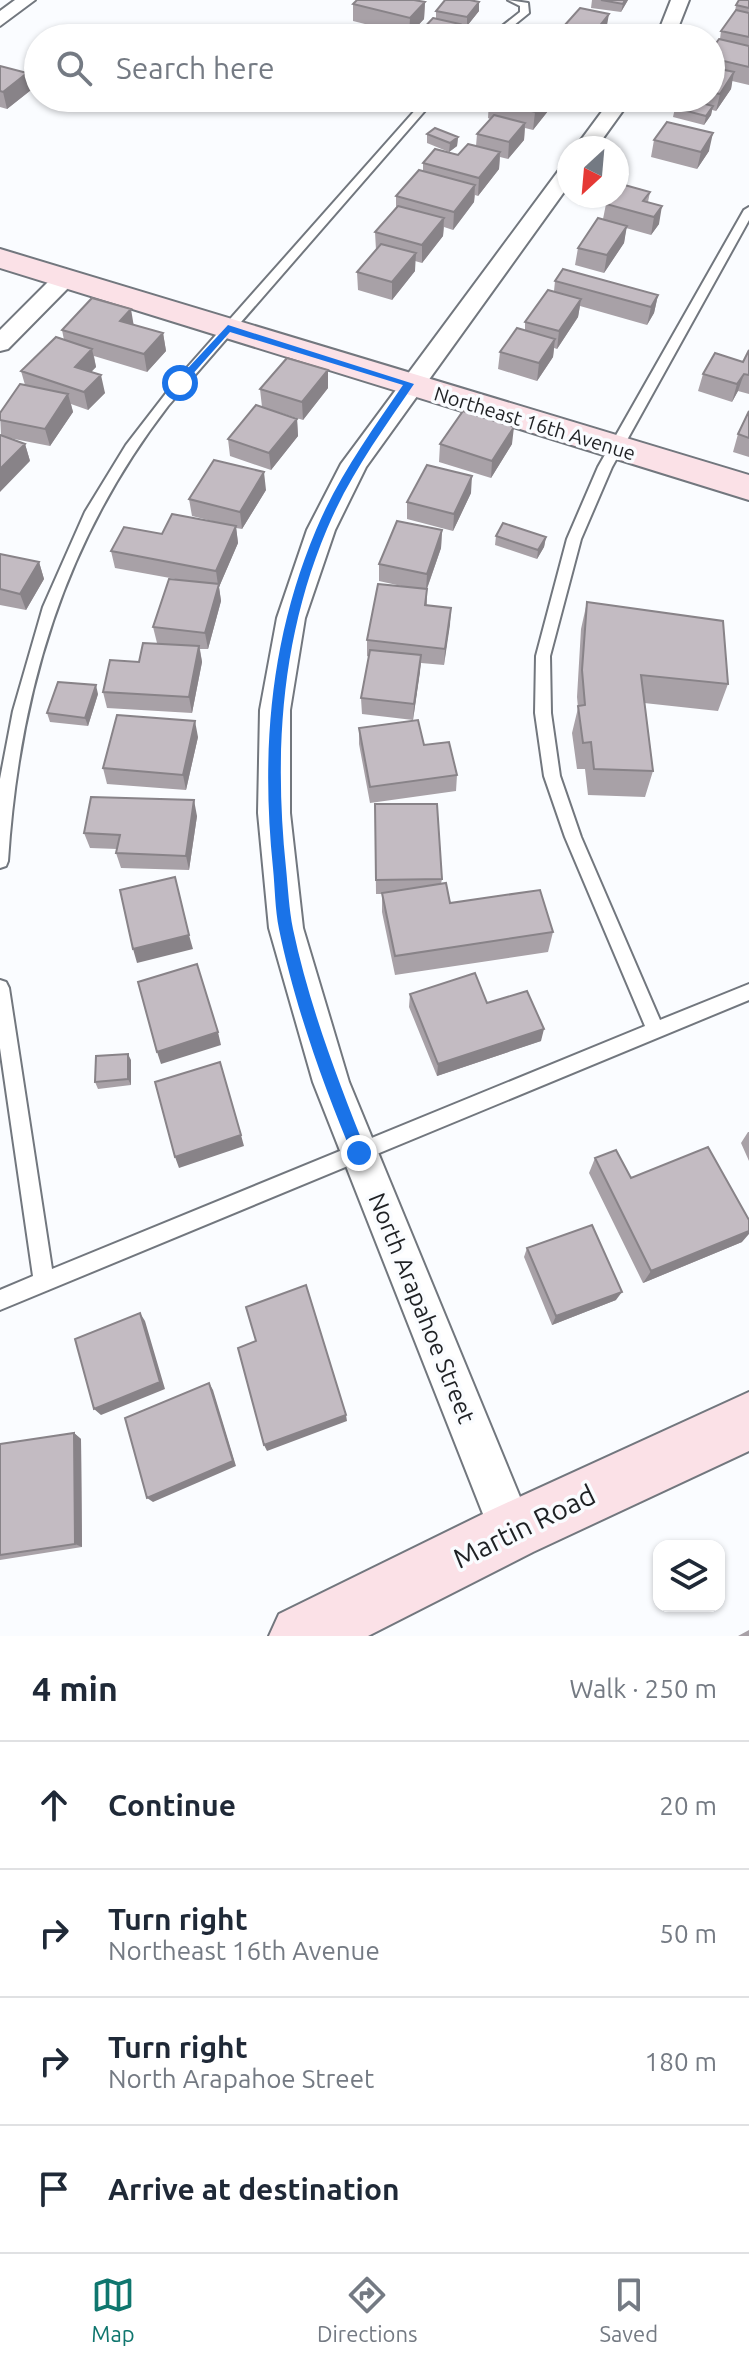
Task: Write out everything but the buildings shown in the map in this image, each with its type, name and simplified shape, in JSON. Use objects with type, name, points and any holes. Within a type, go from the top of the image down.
[{"type":"street","points":[[0,20],[26,0]]},
{"type":"street","points":[[671,24],[680,0]]},
{"type":"street","points":[[594,136],[612,112]]},
{"type":"street","name":"North Arapahoe Street","points":[[512,1531],[331,1082],[286,928],[274,813],[275,710],[291,618],[321,530],[354,464],[409,384],[557,186]]},
{"type":"street","name":"Northeast 16th Avenue","points":[[0,258],[749,488]]},
{"type":"street","points":[[0,344],[65,278]]},
{"type":"street","name":"Martin Road","points":[[301,1636],[512,1531],[749,1421]]},
{"type":"lane","points":[[510,24],[524,13],[525,5],[513,0]]},
{"type":"lane","points":[[0,861],[17,725],[43,627],[72,549],[114,471],[180,383],[419,112]]},
{"type":"lane","points":[[656,1032],[573,837],[552,776],[543,713],[543,656],[574,539],[615,447],[749,210]]},
{"type":"lane","points":[[0,988],[44,1282]]},
{"type":"lane","points":[[0,1300],[749,992]]},
{"type":"route","points":[[180,383],[228,328],[409,384],[354,464],[321,530],[291,618],[275,710],[274,813],[286,928],[331,1082],[359,1153]]}]
